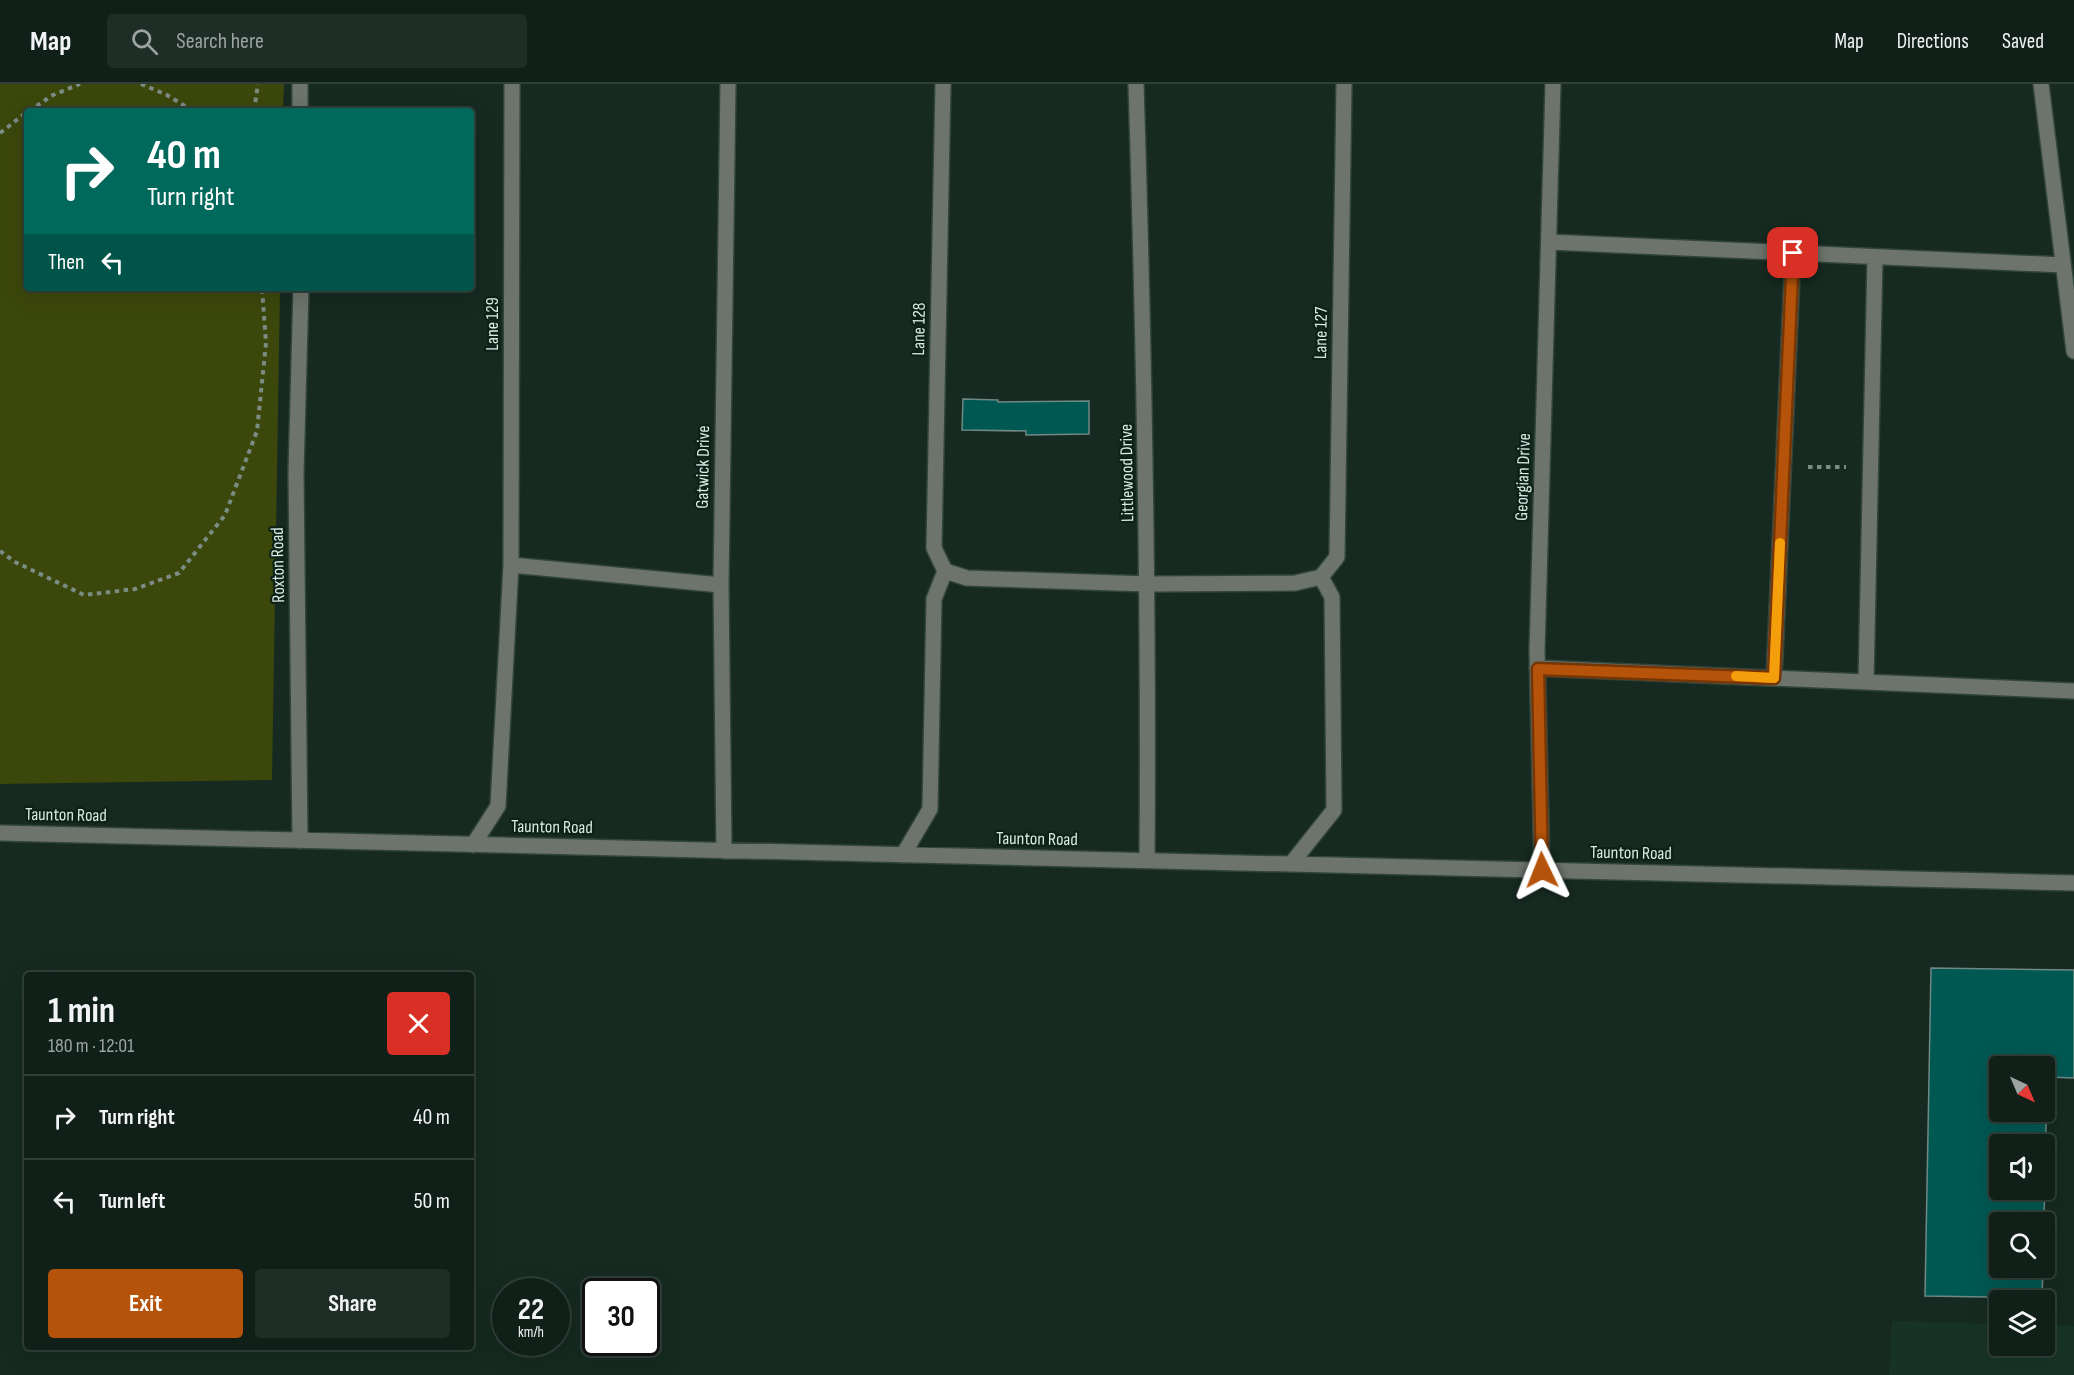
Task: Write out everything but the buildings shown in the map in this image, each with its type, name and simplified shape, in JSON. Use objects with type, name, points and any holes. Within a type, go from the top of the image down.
[{"type":"street","points":[[300,84],[300,108]]},
{"type":"street","name":"Lane 129","points":[[473,845],[498,806],[511,565],[512,84]]},
{"type":"street","name":"Gatwick Drive","points":[[724,851],[721,585],[728,84]]},
{"type":"street","name":"Lane 128","points":[[943,84],[934,548],[945,571]]},
{"type":"street","name":"Littlewood Drive","points":[[1136,84],[1144,329],[1148,584],[1148,861]]},
{"type":"street","name":"Lane 127","points":[[1321,577],[1337,556],[1344,84]]},
{"type":"street","name":"Georgian Drive","points":[[1542,870],[1538,669],[1553,84]]},
{"type":"street","points":[[2041,84],[2074,351]]},
{"type":"street","points":[[1549,242],[2063,265]]},
{"type":"street","points":[[1774,678],[1793,253]]},
{"type":"street","points":[[1866,682],[1875,257]]},
{"type":"street","name":"Roxton Road","points":[[300,841],[296,474],[301,291]]},
{"type":"street","points":[[511,565],[721,585]]},
{"type":"street","points":[[903,855],[930,809],[934,599],[945,571],[966,578],[1148,584],[1295,583],[1321,577],[1332,597],[1334,810],[1291,864]]},
{"type":"street","points":[[1538,669],[2074,691]]},
{"type":"street","name":"Taunton Road","points":[[0,833],[2074,883]]},
{"type":"path","points":[[34,108],[53,94],[80,84]]},
{"type":"path","points":[[141,84],[167,95],[188,108]]},
{"type":"path","points":[[254,108],[258,84]]},
{"type":"path","points":[[0,134],[24,115]]},
{"type":"path","points":[[0,551],[15,562],[84,595],[135,589],[179,573],[225,515],[257,431],[266,343],[262,291]]},
{"type":"path","points":[[1784,466],[1871,468]]},
{"type":"shaded area","points":[[1892,1321],[1989,1324],[1989,1356],[2055,1356],[2055,1325],[2074,1326],[2074,1375],[1889,1375]]},
{"type":"green space","points":[[0,84],[284,84],[283,108],[24,108],[24,291],[280,291],[272,780],[0,784]]},
{"type":"slow traffic","points":[[1736,676],[1774,678],[1780,543]]},
{"type":"route","points":[[1542,870],[1538,669],[1774,678],[1793,253]]}]
